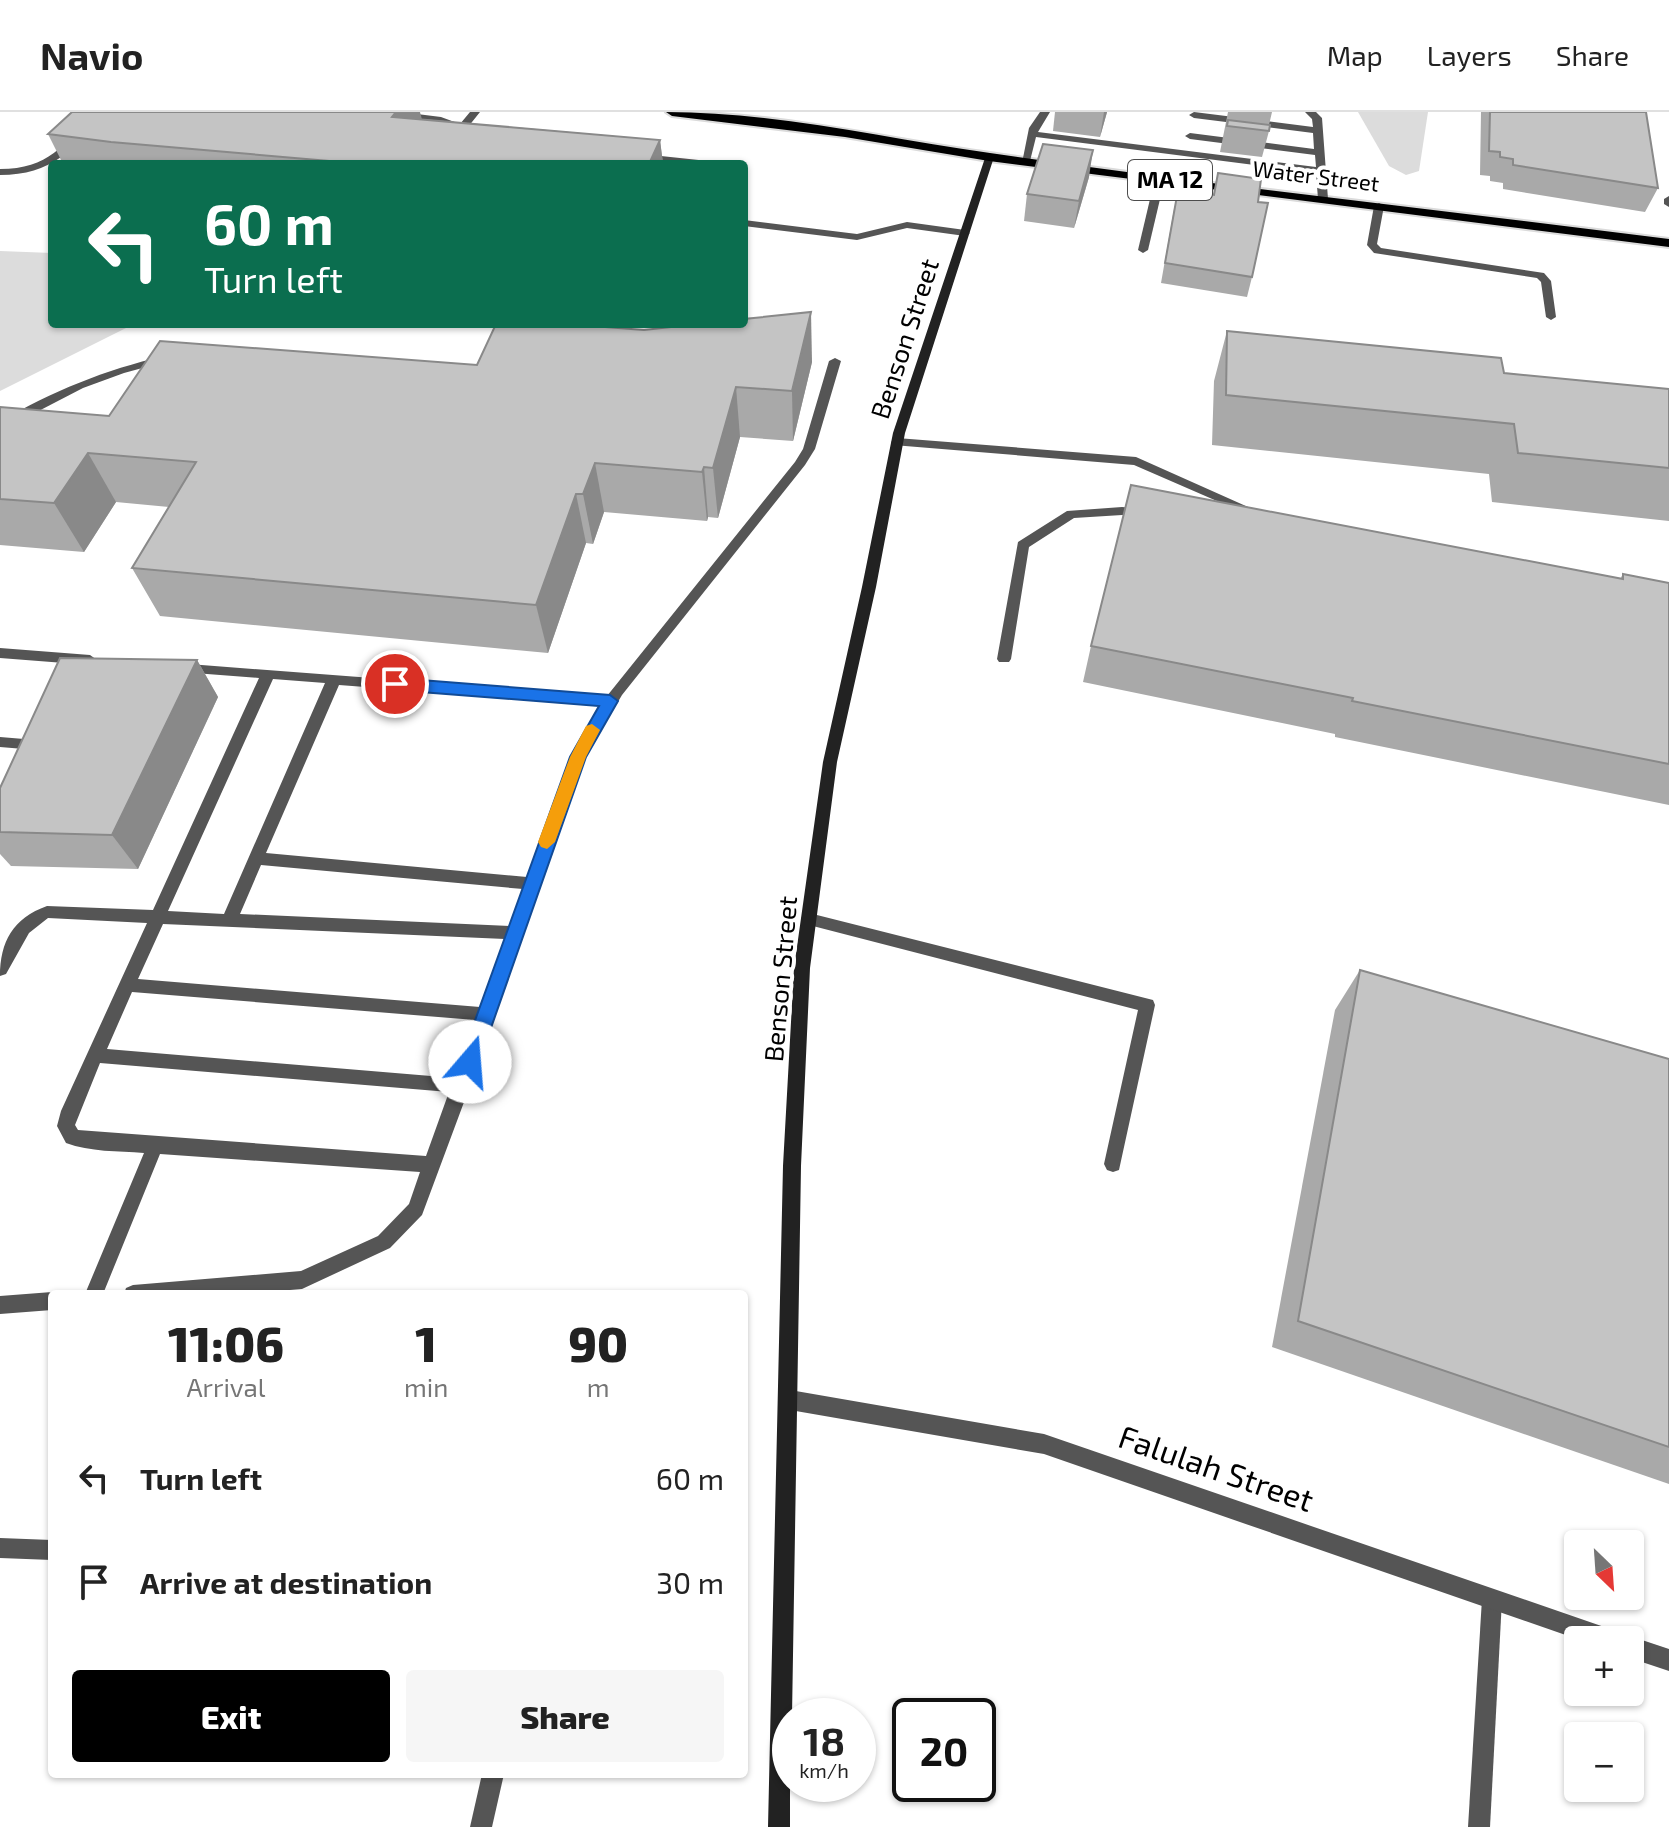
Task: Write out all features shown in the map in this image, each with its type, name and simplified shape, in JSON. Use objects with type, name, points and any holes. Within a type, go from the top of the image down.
[{"type":"highway","name":"Water Street","points":[[672,112],[845,133],[989,157],[1669,243]]},
{"type":"main road","name":"Benson Street","points":[[779,1827],[790,1400],[792,1166],[802,968],[830,762],[897,442],[989,157]]},
{"type":"street","points":[[53,160],[100,112]]},
{"type":"street","points":[[463,127],[475,112]]},
{"type":"street","points":[[1025,161],[1033,134],[1045,112]]},
{"type":"street","points":[[1310,112],[1317,118],[1323,199]]},
{"type":"street","points":[[383,113],[441,120],[463,127],[473,136]]},
{"type":"street","points":[[1186,153],[1195,114],[1318,131]]},
{"type":"street","points":[[1033,134],[1321,171]]},
{"type":"street","points":[[1190,136],[1320,153]]},
{"type":"street","points":[[624,155],[671,160]]},
{"type":"street","points":[[0,172],[28,173],[48,165]]},
{"type":"street","points":[[1143,250],[1160,178]]},
{"type":"street","points":[[1379,206],[1372,245],[1378,251],[1540,275],[1546,281],[1551,317]]},
{"type":"street","points":[[748,223],[857,237],[907,225],[965,233]]},
{"type":"street","points":[[0,427],[77,385],[128,367],[183,355]]},
{"type":"street","points":[[181,1290],[302,1280],[345,1263],[384,1242],[416,1209],[578,757],[610,701],[799,465],[809,449],[835,361]]},
{"type":"street","points":[[897,442],[1136,461],[1268,522],[1239,522]]},
{"type":"street","points":[[1004,659],[1023,545],[1071,514],[1122,511],[1166,515]]},
{"type":"street","points":[[0,653],[87,664]]},
{"type":"street","points":[[161,665],[610,701]]},
{"type":"street","points":[[268,674],[156,917],[66,1126],[72,1137],[155,1146],[432,1165]]},
{"type":"street","points":[[229,921],[334,679]]},
{"type":"street","points":[[0,742],[36,745]]},
{"type":"street","points":[[256,858],[532,884]]},
{"type":"street","points":[[0,969],[20,930],[32,918],[47,912],[514,933]]},
{"type":"street","points":[[809,919],[1147,1005],[1113,1164]]},
{"type":"street","points":[[126,985],[485,1014]]},
{"type":"street","points":[[95,1055],[462,1086]]},
{"type":"street","points":[[96,1290],[155,1146]]},
{"type":"street","points":[[0,1305],[48,1301]]},
{"type":"street","name":"Falulah Street","points":[[790,1400],[1044,1444],[1570,1626]]},
{"type":"street","points":[[0,1548],[48,1550]]},
{"type":"street","points":[[1479,1827],[1492,1599]]},
{"type":"street","points":[[1644,1652],[1669,1660]]},
{"type":"street","points":[[481,1827],[492,1778]]},
{"type":"shaded area","points":[[1358,112],[1428,112],[1419,171],[1406,175],[1389,166]]},
{"type":"shaded area","points":[[0,251],[48,253],[48,328],[126,328],[0,391]]},
{"type":"building","points":[[72,112],[396,112],[392,117],[660,140],[651,160],[318,160],[48,134]]},
{"type":"building","points":[[1490,112],[1646,112],[1658,188],[1513,165],[1513,159],[1500,157],[1500,152],[1489,151]]},
{"type":"building","points":[[1228,120],[1270,125],[1269,131],[1227,126]]},
{"type":"building","points":[[1043,144],[1093,150],[1079,201],[1027,194]]},
{"type":"building","points":[[1218,173],[1261,179],[1258,202],[1268,203],[1252,277],[1165,263],[1178,190],[1214,195]]},
{"type":"building","points":[[811,312],[792,391],[736,387],[713,468],[704,467],[702,472],[595,463],[583,494],[576,494],[536,605],[132,568],[196,462],[88,453],[54,503],[0,499],[0,407],[109,416],[160,341],[477,365],[494,328],[748,328],[748,319]]},
{"type":"building","points":[[1227,331],[1501,358],[1504,373],[1669,389],[1669,468],[1518,453],[1514,424],[1226,395]]},
{"type":"building","points":[[1131,485],[1623,579],[1623,574],[1669,583],[1669,764],[1091,646]]},
{"type":"building","points":[[60,658],[197,660],[112,835],[0,832],[0,788]]},
{"type":"building","points":[[1360,970],[1669,1059],[1669,1447],[1298,1321]]},
{"type":"slow traffic","points":[[547,842],[578,757],[592,730]]},
{"type":"route","points":[[395,684],[610,701],[578,757],[470,1062]]}]
